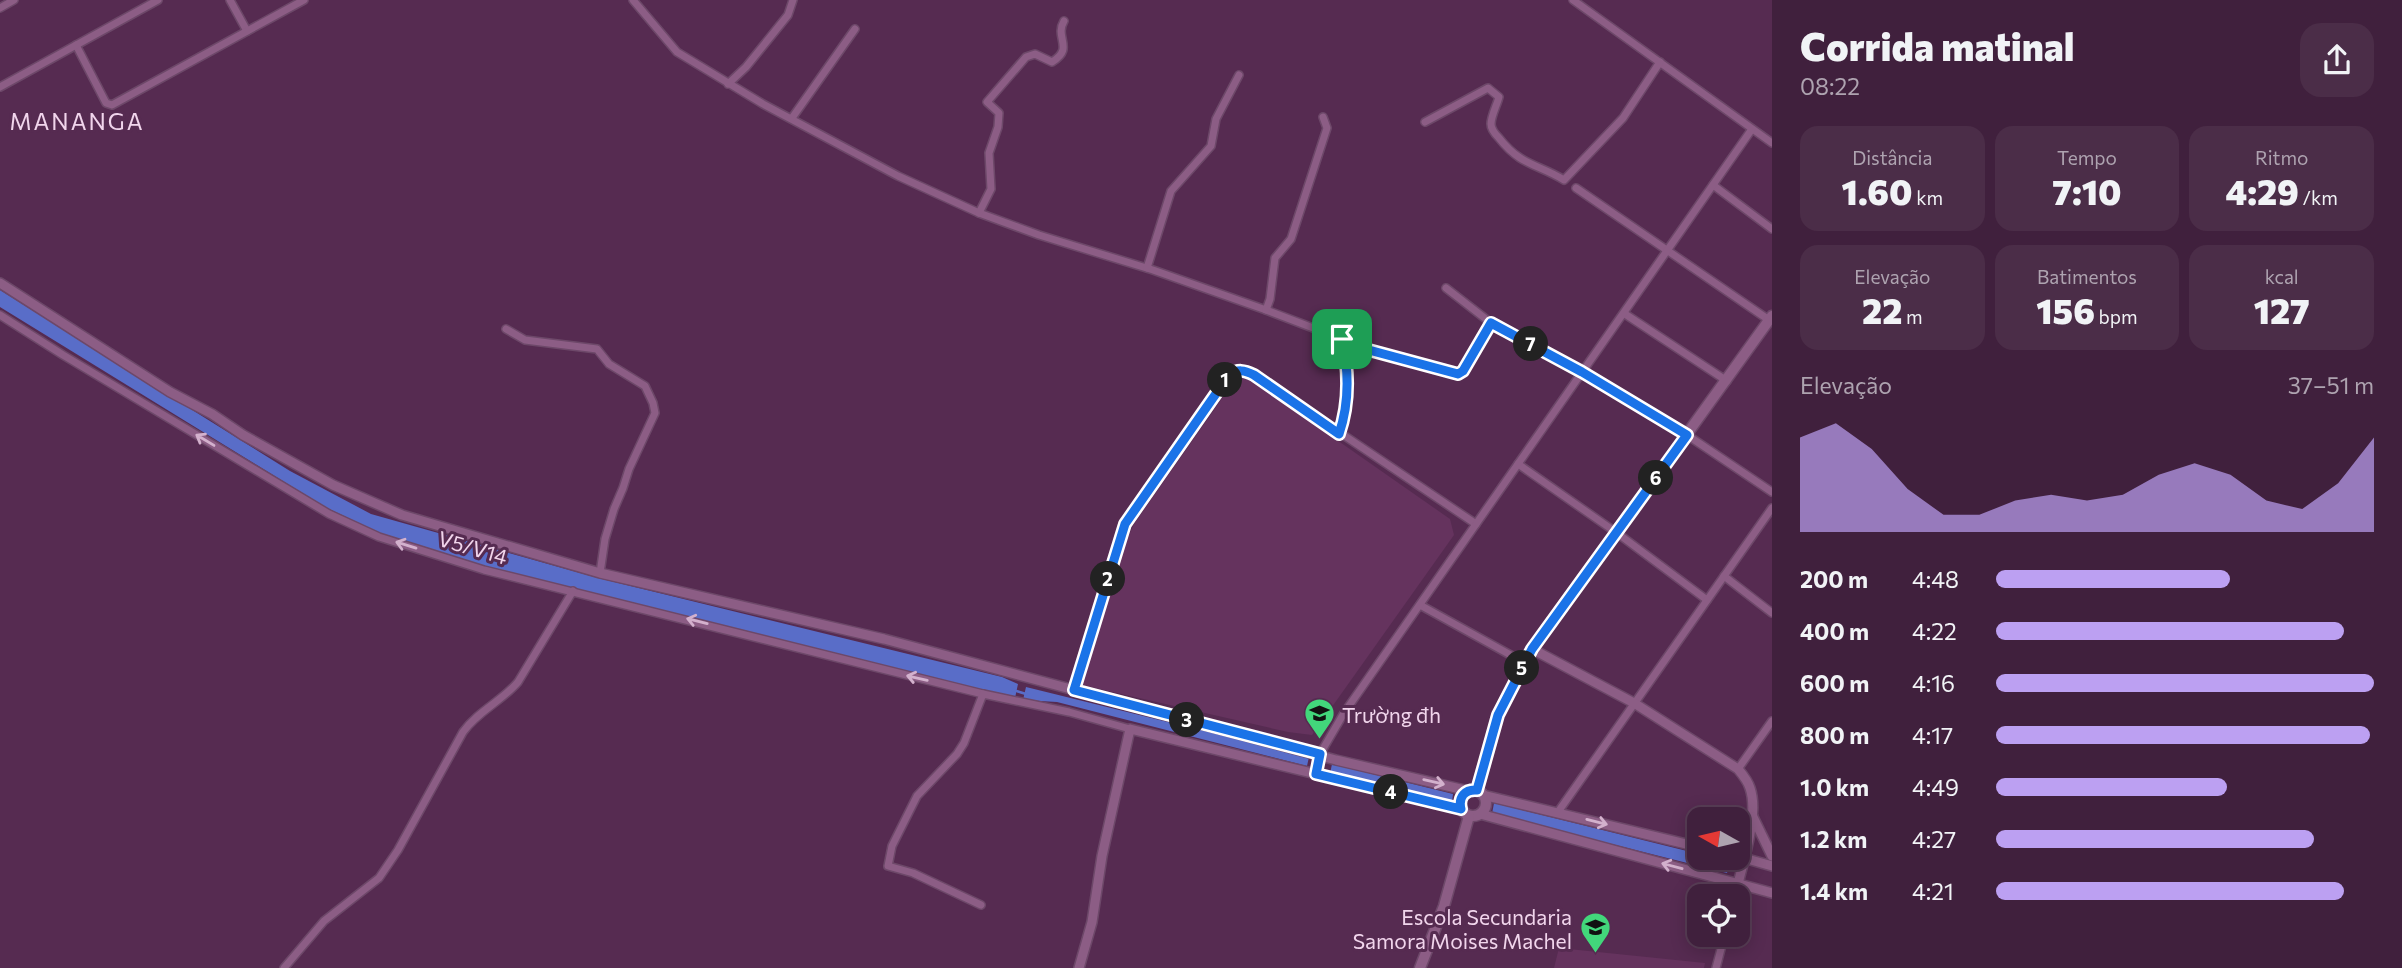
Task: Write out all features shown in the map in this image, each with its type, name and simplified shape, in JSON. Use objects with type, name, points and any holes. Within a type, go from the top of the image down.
[{"type":"main road","points":[[1476,792],[1498,715],[1532,649],[1769,325]]},
{"type":"main road","points":[[1470,813],[1486,805],[1476,792]]},
{"type":"main road","points":[[1420,968],[1444,906],[1470,813],[1461,798],[1476,792]]},
{"type":"street","points":[[0,8],[14,0]]},
{"type":"street","points":[[0,87],[158,0]]},
{"type":"street","points":[[230,0],[247,31]]},
{"type":"street","points":[[76,45],[106,103],[112,105],[304,0]]},
{"type":"street","points":[[633,0],[677,52],[728,84],[898,176],[979,213],[1266,310],[1354,346],[1458,374],[1463,371],[1491,323]]},
{"type":"street","points":[[728,84],[746,67],[788,15],[793,0]]},
{"type":"street","points":[[1573,0],[1772,144]]},
{"type":"street","points":[[979,213],[991,189],[989,153],[998,127],[999,113],[987,102],[1026,57],[1035,54],[1055,62],[1065,48],[1061,30],[1064,21]]},
{"type":"street","points":[[792,118],[855,29]]},
{"type":"street","points":[[1425,122],[1488,89],[1499,97],[1491,124],[1508,149],[1531,166],[1551,172],[1564,180],[1623,118],[1660,62]]},
{"type":"street","points":[[1147,268],[1171,191],[1211,146],[1220,110],[1239,75]]},
{"type":"street","points":[[1266,310],[1275,258],[1290,239],[1324,139],[1326,128],[1323,117]]},
{"type":"street","points":[[1316,774],[1320,754],[1345,713],[1752,129]]},
{"type":"street","points":[[1713,185],[1772,229]]},
{"type":"street","points":[[1576,188],[1769,325]]},
{"type":"street","points":[[0,283],[170,392],[333,485],[402,516],[600,573],[884,639],[1320,754],[1687,844]]},
{"type":"street","points":[[1446,288],[1491,323],[1582,372],[1687,435],[1772,492]]},
{"type":"street","points":[[1625,314],[1727,381]]},
{"type":"street","name":"V5/V14","points":[[0,315],[329,514],[392,541],[484,570],[1130,729]]},
{"type":"street","points":[[506,329],[512,335],[532,341],[597,349],[609,364],[645,386],[653,403],[653,420],[629,469],[614,509],[605,538],[600,573]]},
{"type":"street","points":[[1339,434],[1344,420],[1348,389],[1347,362],[1342,339]]},
{"type":"street","points":[[1074,690],[1125,524],[1229,375],[1237,370],[1245,370],[1254,375],[1476,524]]},
{"type":"street","points":[[1518,464],[1707,600]]},
{"type":"street","points":[[1558,812],[1772,508]]},
{"type":"street","points":[[1724,576],[1772,613]]},
{"type":"street","points":[[284,968],[324,921],[379,878],[398,850],[463,732],[472,720],[507,695],[518,682],[573,591]]},
{"type":"street","points":[[1420,605],[1525,663]]},
{"type":"street","points":[[1532,649],[1634,704],[1738,769],[1751,789],[1750,823]]},
{"type":"street","points":[[981,905],[913,873],[888,866],[892,846],[917,796],[964,743],[984,694]]},
{"type":"street","points":[[1738,769],[1772,721]]},
{"type":"street","points":[[1079,968],[1092,922],[1102,856],[1130,729],[1470,813],[1738,884],[1740,870]]},
{"type":"street","points":[[1752,816],[1772,856]]},
{"type":"street","points":[[1750,860],[1772,866]]},
{"type":"street","points":[[1750,887],[1772,893]]},
{"type":"street","points":[[1716,968],[1722,947]]},
{"type":"shaded area","points":[[1244,375],[1450,519],[1454,535],[1312,735],[1288,732],[1082,685],[1113,570],[1134,524],[1237,377]]},
{"type":"shaded area","name":"Escola Secundaria Samora Moises Machel","points":[[1559,948],[1705,963],[1704,968],[1554,968]]},
{"type":"water","points":[[0,290],[290,471],[371,514],[598,578],[1002,677],[1018,684],[1015,698],[485,566],[388,537],[325,507],[0,307]]},
{"type":"water","points":[[1026,687],[1309,757],[1307,766],[1057,702],[1023,700]]},
{"type":"water","points":[[1332,764],[1453,794],[1452,802],[1330,774]]},
{"type":"water","points":[[1494,803],[1687,851],[1687,863],[1492,814]]},
{"type":"waterway","points":[[1013,690],[1026,694]]},
{"type":"place","name":"Trường đh","points":[[1319,741]]},
{"type":"place","name":"Escola Secundaria Samora Moises Machel","points":[[1595,955]]},
{"type":"district","name":"MANANGA","points":[[77,121]]},
{"type":"route","points":[[1491,323],[1582,372],[1687,435],[1532,649],[1498,715],[1477,790],[1463,795],[1461,809],[1316,774],[1320,754],[1074,690],[1125,524],[1229,375],[1237,370],[1245,370],[1339,434],[1344,420],[1348,389],[1347,362],[1342,339],[1354,346],[1458,374],[1463,371],[1491,323]]}]
